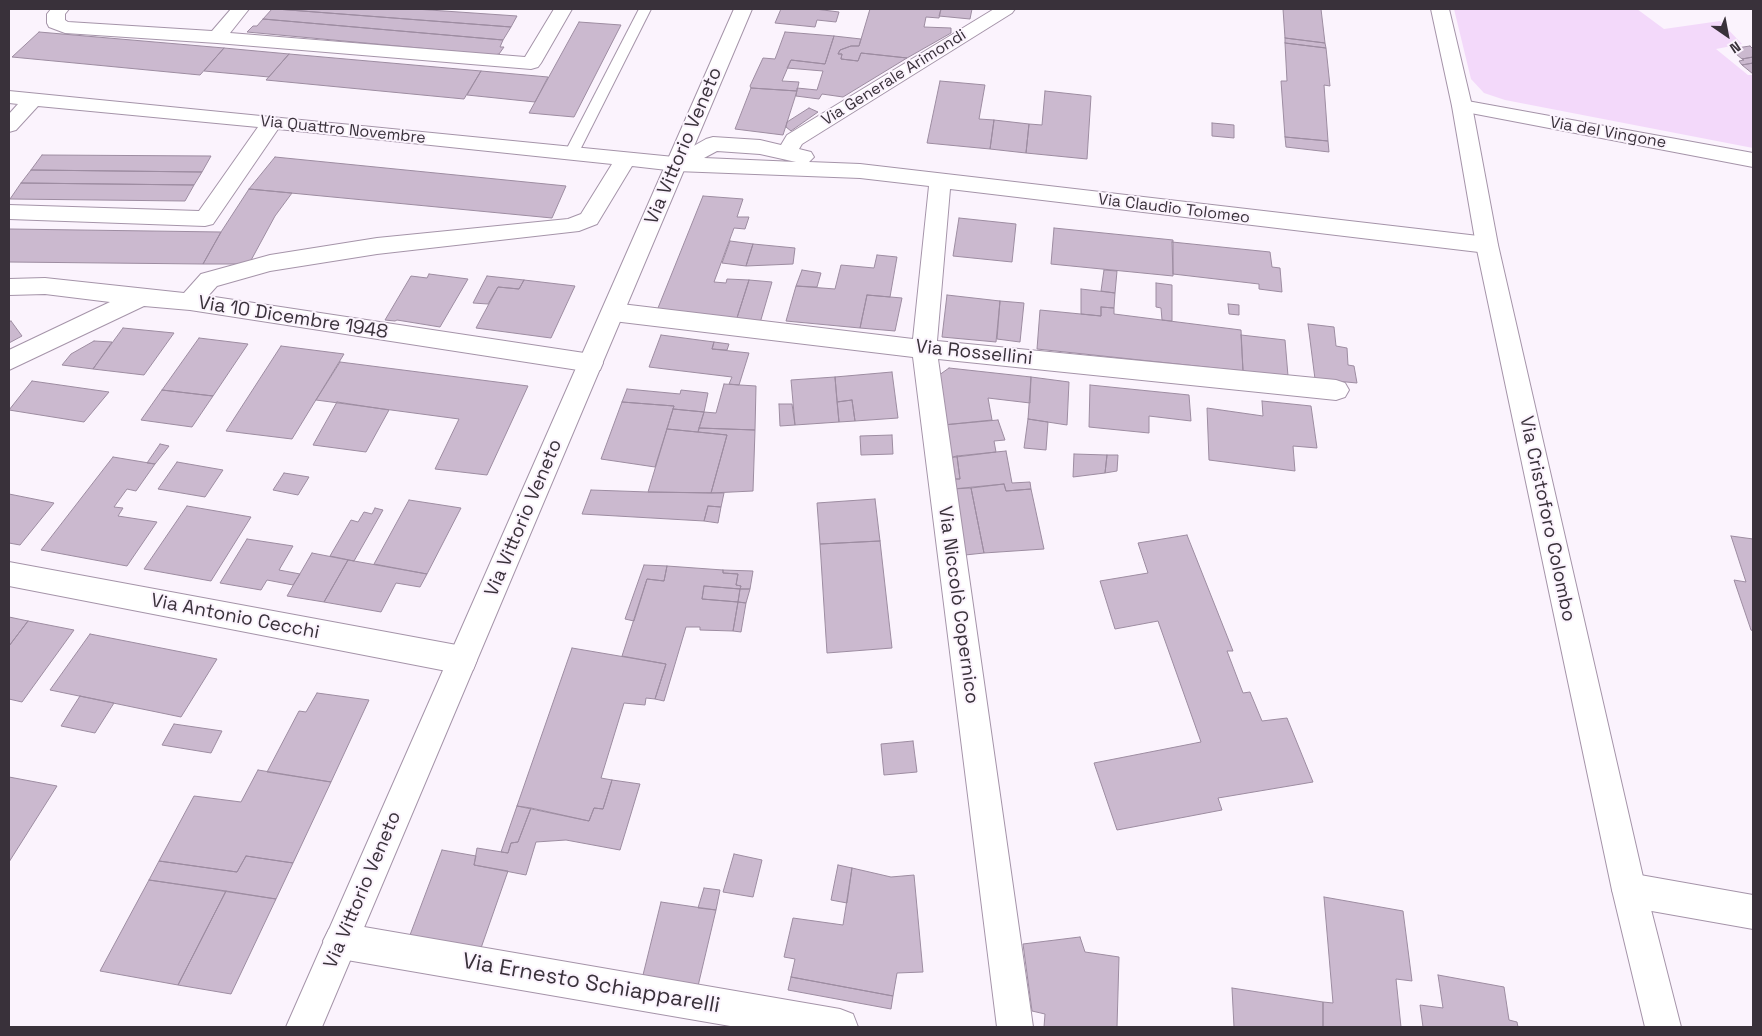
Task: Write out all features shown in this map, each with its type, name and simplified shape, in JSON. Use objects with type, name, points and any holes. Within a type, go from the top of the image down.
[{"type":"street","points":[[60,9],[56,14],[56,23],[65,27],[217,37],[530,63],[563,9]]},
{"type":"street","points":[[217,37],[240,9]]},
{"type":"street","name":"Via Vittorio Veneto","points":[[304,1027],[743,9]]},
{"type":"street","name":"Via Generale Arimondi","points":[[787,152],[794,140],[1006,9]]},
{"type":"street","name":"Via Cristoforo Colombo","points":[[1440,9],[1462,106],[1487,245],[1629,890],[1663,1027]]},
{"type":"street","name":"Via Quattro Novembre","points":[[9,97],[676,164]]},
{"type":"street","points":[[9,126],[33,99]]},
{"type":"street","name":"Via del Vingone","points":[[1462,106],[1753,160]]},
{"type":"street","points":[[9,212],[205,219],[272,122]]},
{"type":"street","name":"Via Claudio Tolomeo","points":[[676,164],[713,144],[760,147],[860,171]]},
{"type":"street","points":[[190,302],[209,280],[270,263],[377,246],[571,226],[589,219],[626,159]]},
{"type":"street","name":"Via Claudio Tolomeo","points":[[676,164],[860,171],[940,182],[1487,245]]},
{"type":"street","name":"Via Niccolò Copernico","points":[[940,182],[924,349],[1015,1027]]},
{"type":"street","name":"Via 10 Dicembre 1948","points":[[9,287],[45,286],[190,302],[591,363]]},
{"type":"street","points":[[9,361],[141,297]]},
{"type":"street","name":"Via Rossellini","points":[[613,312],[924,349],[1336,390]]},
{"type":"street","name":"Via Antonio Cecchi","points":[[9,574],[462,660]]},
{"type":"street","points":[[1629,890],[1753,912]]},
{"type":"street","name":"Via Ernesto Schiapparelli","points":[[341,941],[840,1027]]},
{"type":"lane","points":[[571,154],[645,9]]},
{"type":"shaded area","points":[[1454,9],[1637,9],[1664,29],[1720,21],[1742,44],[1716,49],[1748,75],[1753,75],[1753,148],[1505,100],[1484,93],[1471,79]]},
{"type":"building","points":[[272,9],[511,27],[503,40],[263,19]]},
{"type":"building","points":[[276,9],[415,9],[517,16],[511,27]]},
{"type":"building","points":[[781,9],[815,9],[839,12],[836,22],[817,20],[815,27],[775,23]]},
{"type":"building","points":[[870,9],[941,9],[939,18],[926,17],[924,27],[951,28],[951,33],[907,58],[861,53],[858,61],[841,59],[842,54],[838,54],[840,50],[851,46],[859,46]]},
{"type":"building","points":[[941,9],[972,9],[970,19],[939,16]]},
{"type":"building","points":[[1283,9],[1321,9],[1325,43],[1285,38]]},
{"type":"building","points":[[263,19],[503,40],[500,47],[504,47],[499,54],[494,55],[247,32],[253,26],[257,26]]},
{"type":"building","points":[[579,22],[621,25],[574,117],[529,113]]},
{"type":"building","points":[[39,32],[224,48],[200,75],[12,57]]},
{"type":"building","points":[[785,32],[834,36],[825,64],[791,60],[782,81],[799,82],[797,91],[751,88],[750,86],[763,58],[775,59]]},
{"type":"building","points":[[834,36],[861,39],[859,46],[851,46],[840,50],[838,54],[842,54],[841,59],[858,61],[861,53],[907,58],[843,97],[822,94],[819,99],[796,96],[797,88],[817,90],[823,71],[787,68],[791,60],[825,64]]},
{"type":"building","points":[[1285,38],[1325,43],[1326,48],[1285,43]]},
{"type":"building","points":[[1285,43],[1326,48],[1330,86],[1324,85],[1328,141],[1285,137],[1281,81],[1287,81]]},
{"type":"building","points":[[1750,46],[1753,49],[1753,57],[1742,59],[1730,49]]},
{"type":"building","points":[[224,48],[289,54],[269,77],[204,71]]},
{"type":"building","points":[[289,54],[481,71],[464,99],[266,80]]},
{"type":"building","points":[[1753,57],[1753,63],[1742,65],[1739,61],[1744,60],[1742,59]]},
{"type":"building","points":[[1753,63],[1753,74],[1742,65]]},
{"type":"building","points":[[481,71],[548,77],[535,102],[467,95]]},
{"type":"building","points":[[940,81],[985,85],[979,119],[994,120],[990,149],[927,143]]},
{"type":"building","points":[[751,88],[797,91],[783,135],[735,129]]},
{"type":"building","points":[[1045,91],[1091,96],[1087,159],[1026,153],[1029,124],[1042,125]]},
{"type":"building","points":[[809,108],[818,112],[791,131],[786,127],[787,122]]},
{"type":"building","points":[[994,120],[1029,124],[1026,153],[990,149]]},
{"type":"building","points":[[1212,123],[1234,125],[1234,138],[1212,136]]},
{"type":"building","points":[[1285,137],[1328,141],[1329,152],[1286,147]]},
{"type":"building","points":[[42,155],[211,156],[202,172],[31,170]]},
{"type":"building","points":[[275,157],[566,186],[552,218],[249,189]]},
{"type":"building","points":[[31,170],[202,172],[194,185],[21,183]]},
{"type":"building","points":[[21,183],[194,185],[185,201],[10,199]]},
{"type":"building","points":[[249,189],[292,193],[275,216],[249,264],[203,264],[221,232]]},
{"type":"building","points":[[703,196],[743,199],[737,217],[749,217],[745,229],[734,228],[714,282],[726,283],[727,279],[749,280],[736,321],[656,313]]},
{"type":"building","points":[[959,218],[1016,224],[1012,262],[953,256]]},
{"type":"building","points":[[1054,228],[1173,240],[1173,276],[1051,264]]},
{"type":"building","points":[[9,229],[221,232],[203,264],[9,262]]},
{"type":"building","points":[[730,241],[753,244],[746,266],[722,263]]},
{"type":"building","points":[[1172,242],[1270,252],[1272,267],[1280,268],[1282,292],[1259,289],[1259,284],[1173,274]]},
{"type":"building","points":[[753,244],[795,248],[793,264],[746,266]]},
{"type":"building","points":[[877,255],[897,257],[890,297],[867,295],[860,328],[786,321],[796,286],[835,289],[841,265],[874,268]]},
{"type":"building","points":[[802,270],[821,273],[817,287],[796,286]]},
{"type":"building","points":[[1104,270],[1117,271],[1115,293],[1101,291]]},
{"type":"building","points":[[429,274],[468,279],[440,327],[397,320],[385,320],[411,276],[427,278]]},
{"type":"building","points":[[487,276],[524,280],[519,289],[498,287],[488,304],[473,303]]},
{"type":"building","points":[[524,280],[575,286],[551,338],[476,328],[498,287],[519,289]]},
{"type":"building","points":[[749,280],[772,282],[760,323],[736,321]]},
{"type":"building","points":[[1156,283],[1172,285],[1172,321],[1162,320],[1161,308],[1156,307]]},
{"type":"building","points":[[1081,289],[1115,293],[1114,308],[1101,307],[1101,316],[1081,314]]},
{"type":"building","points":[[867,295],[902,298],[895,331],[860,328]]},
{"type":"building","points":[[947,295],[1000,301],[996,342],[942,337]]},
{"type":"building","points":[[1000,301],[1024,303],[1020,342],[997,339]]},
{"type":"building","points":[[1228,304],[1239,305],[1239,315],[1229,314]]},
{"type":"building","points":[[1101,307],[1114,308],[1114,314],[1241,330],[1243,371],[1037,349],[1040,310],[1101,316]]},
{"type":"building","points":[[11,321],[22,336],[9,343],[9,322]]},
{"type":"building","points":[[1308,324],[1334,327],[1336,346],[1347,348],[1348,365],[1354,366],[1357,383],[1315,379]]},
{"type":"building","points":[[123,328],[174,333],[144,375],[93,369]]},
{"type":"building","points":[[661,335],[714,342],[712,349],[749,353],[739,385],[729,384],[732,377],[649,367]]},
{"type":"building","points":[[1241,335],[1285,340],[1288,376],[1243,371]]},
{"type":"building","points":[[199,338],[248,344],[213,396],[162,390]]},
{"type":"building","points":[[94,341],[112,342],[93,369],[62,365],[71,354]]},
{"type":"building","points":[[714,342],[729,344],[727,350],[712,349]]},
{"type":"building","points":[[281,346],[344,354],[292,439],[226,431]]},
{"type":"building","points":[[340,362],[528,386],[487,475],[435,469],[459,419],[316,400]]},
{"type":"building","points":[[949,368],[1031,377],[1030,403],[988,398],[992,420],[943,425],[935,378]]},
{"type":"building","points":[[892,372],[898,418],[855,421],[852,400],[837,402],[835,377]]},
{"type":"building","points":[[835,377],[839,422],[795,425],[791,380]]},
{"type":"building","points":[[1031,377],[1069,382],[1067,425],[1028,419]]},
{"type":"building","points":[[32,381],[109,392],[84,422],[9,410]]},
{"type":"building","points":[[724,384],[756,386],[755,430],[699,428],[704,412],[716,413]]},
{"type":"building","points":[[1090,385],[1189,395],[1191,421],[1149,416],[1149,433],[1089,427]]},
{"type":"building","points":[[627,389],[680,394],[681,390],[708,393],[704,412],[673,409],[674,406],[622,402]]},
{"type":"building","points":[[162,390],[213,396],[192,427],[141,420]]},
{"type":"building","points":[[852,400],[855,421],[839,422],[837,402]]},
{"type":"building","points":[[1262,401],[1311,406],[1317,448],[1293,446],[1295,471],[1209,460],[1207,408],[1263,416]]},
{"type":"building","points":[[337,402],[389,410],[366,452],[313,445]]},
{"type":"building","points":[[622,402],[674,406],[655,467],[601,459]]},
{"type":"building","points":[[779,404],[792,404],[795,425],[780,426]]},
{"type":"building","points":[[673,409],[704,412],[698,432],[667,429]]},
{"type":"building","points":[[1028,419],[1048,422],[1046,450],[1024,448]]},
{"type":"building","points":[[998,420],[1005,440],[994,441],[996,452],[948,458],[943,425]]},
{"type":"building","points":[[699,428],[755,430],[753,491],[711,493],[727,435],[698,432]]},
{"type":"building","points":[[667,429],[727,435],[711,493],[648,492]]},
{"type":"building","points":[[892,435],[893,454],[861,455],[860,436]]},
{"type":"building","points":[[160,444],[169,446],[155,464],[147,463]]},
{"type":"building","points":[[1006,451],[1012,483],[1030,482],[1031,489],[1006,491],[1004,484],[953,489],[952,479],[960,479],[957,456]]},
{"type":"building","points":[[1074,454],[1107,455],[1105,473],[1073,477]]},
{"type":"building","points":[[1107,455],[1118,455],[1117,471],[1105,473]]},
{"type":"building","points":[[957,456],[960,479],[952,479],[948,458]]},
{"type":"building","points":[[113,457],[155,464],[136,491],[127,489],[114,507],[123,508],[118,516],[157,522],[127,566],[41,550]]},
{"type":"building","points":[[177,462],[223,470],[205,497],[158,489]]},
{"type":"building","points":[[284,473],[309,477],[298,495],[273,490]]},
{"type":"building","points":[[1004,484],[1006,491],[1031,489],[1044,549],[984,553],[971,488]]},
{"type":"building","points":[[971,488],[984,553],[965,555],[953,489]]},
{"type":"building","points":[[591,490],[724,493],[721,507],[708,506],[704,521],[582,514]]},
{"type":"building","points":[[9,494],[54,503],[20,545],[9,543]]},
{"type":"building","points":[[875,499],[880,541],[820,544],[817,503]]},
{"type":"building","points":[[409,500],[461,508],[427,574],[374,564]]},
{"type":"building","points":[[187,506],[251,517],[211,581],[144,569]]},
{"type":"building","points":[[708,506],[721,507],[718,523],[704,521]]},
{"type":"building","points":[[375,508],[383,510],[354,561],[330,556],[351,520],[358,522],[364,512],[372,514]]},
{"type":"building","points":[[1187,535],[1233,651],[1227,651],[1243,693],[1250,692],[1262,721],[1287,718],[1313,782],[1218,798],[1222,810],[1117,830],[1094,763],[1201,742],[1158,621],[1115,629],[1100,581],[1148,573],[1138,543]]},
{"type":"building","points":[[1731,536],[1753,539],[1753,631],[1751,630],[1734,580],[1746,582]]},
{"type":"building","points":[[247,539],[293,546],[279,570],[300,574],[293,585],[267,580],[261,590],[220,583]]},
{"type":"building","points":[[880,541],[892,648],[827,653],[820,544]]},
{"type":"building","points":[[312,553],[348,560],[324,602],[287,596]]},
{"type":"building","points":[[348,560],[427,574],[420,587],[396,583],[381,612],[324,602]]},
{"type":"building","points":[[644,565],[667,566],[664,581],[647,579],[634,621],[625,619]]},
{"type":"building","points":[[667,566],[723,570],[723,573],[738,574],[736,585],[741,586],[740,589],[704,586],[702,599],[738,602],[733,631],[700,630],[700,627],[686,627],[664,701],[655,699],[666,664],[622,656],[647,579],[664,581]]},
{"type":"building","points":[[723,570],[753,571],[750,589],[740,589],[741,586],[736,585],[738,574],[723,573]]},
{"type":"building","points":[[704,586],[740,589],[738,602],[702,599]]},
{"type":"building","points":[[740,589],[750,589],[746,603],[738,602]]},
{"type":"building","points":[[738,602],[746,603],[741,632],[733,631]]},
{"type":"building","points":[[9,617],[28,621],[9,646]]},
{"type":"building","points":[[28,621],[74,630],[22,702],[9,699],[9,646]]},
{"type":"building","points":[[90,634],[217,659],[181,717],[50,690]]},
{"type":"building","points":[[572,648],[666,664],[655,699],[646,698],[645,705],[624,703],[601,778],[612,780],[603,809],[594,808],[589,821],[517,806]]},
{"type":"building","points":[[317,693],[369,700],[331,782],[267,772],[299,711],[306,712]]},
{"type":"building","points":[[80,696],[114,703],[95,733],[61,726]]},
{"type":"building","points":[[174,724],[222,731],[211,753],[162,745]]},
{"type":"building","points":[[913,741],[917,772],[884,775],[881,744]]},
{"type":"building","points":[[258,770],[331,782],[293,863],[246,856],[237,872],[159,861],[194,796],[241,802]]},
{"type":"building","points":[[9,777],[57,786],[9,862]]},
{"type":"building","points":[[612,780],[640,784],[620,850],[566,840],[536,842],[526,875],[474,865],[477,848],[508,853],[511,843],[518,842],[531,808],[589,821],[594,808],[603,809]]},
{"type":"building","points":[[517,806],[531,808],[518,842],[511,843],[508,853],[501,852]]},
{"type":"building","points":[[442,850],[476,856],[474,865],[508,871],[481,948],[410,935]]},
{"type":"building","points":[[734,854],[762,860],[753,897],[723,892]]},
{"type":"building","points":[[246,856],[293,863],[276,899],[149,880],[159,861],[237,872]]},
{"type":"building","points":[[838,865],[852,868],[847,903],[831,900]]},
{"type":"building","points":[[852,868],[891,877],[914,875],[923,972],[897,973],[893,996],[791,977],[795,959],[784,957],[793,918],[843,925]]},
{"type":"building","points":[[149,880],[226,891],[178,985],[100,971]]},
{"type":"building","points":[[704,888],[720,890],[716,910],[698,908]]},
{"type":"building","points":[[226,891],[276,899],[231,994],[178,985]]},
{"type":"building","points":[[1324,897],[1403,911],[1412,981],[1396,979],[1401,1027],[1323,1027],[1323,1002],[1333,1003]]},
{"type":"building","points":[[661,902],[716,910],[698,986],[643,975]]},
{"type":"building","points":[[1080,937],[1085,952],[1119,957],[1117,1027],[1044,1027],[1045,1014],[1032,1011],[1023,944]]},
{"type":"building","points":[[1438,975],[1504,987],[1509,1020],[1517,1022],[1518,1027],[1423,1027],[1420,1005],[1443,1008]]},
{"type":"building","points":[[791,977],[893,996],[891,1009],[788,990]]},
{"type":"building","points":[[1232,988],[1323,1002],[1323,1027],[1234,1027]]}]
